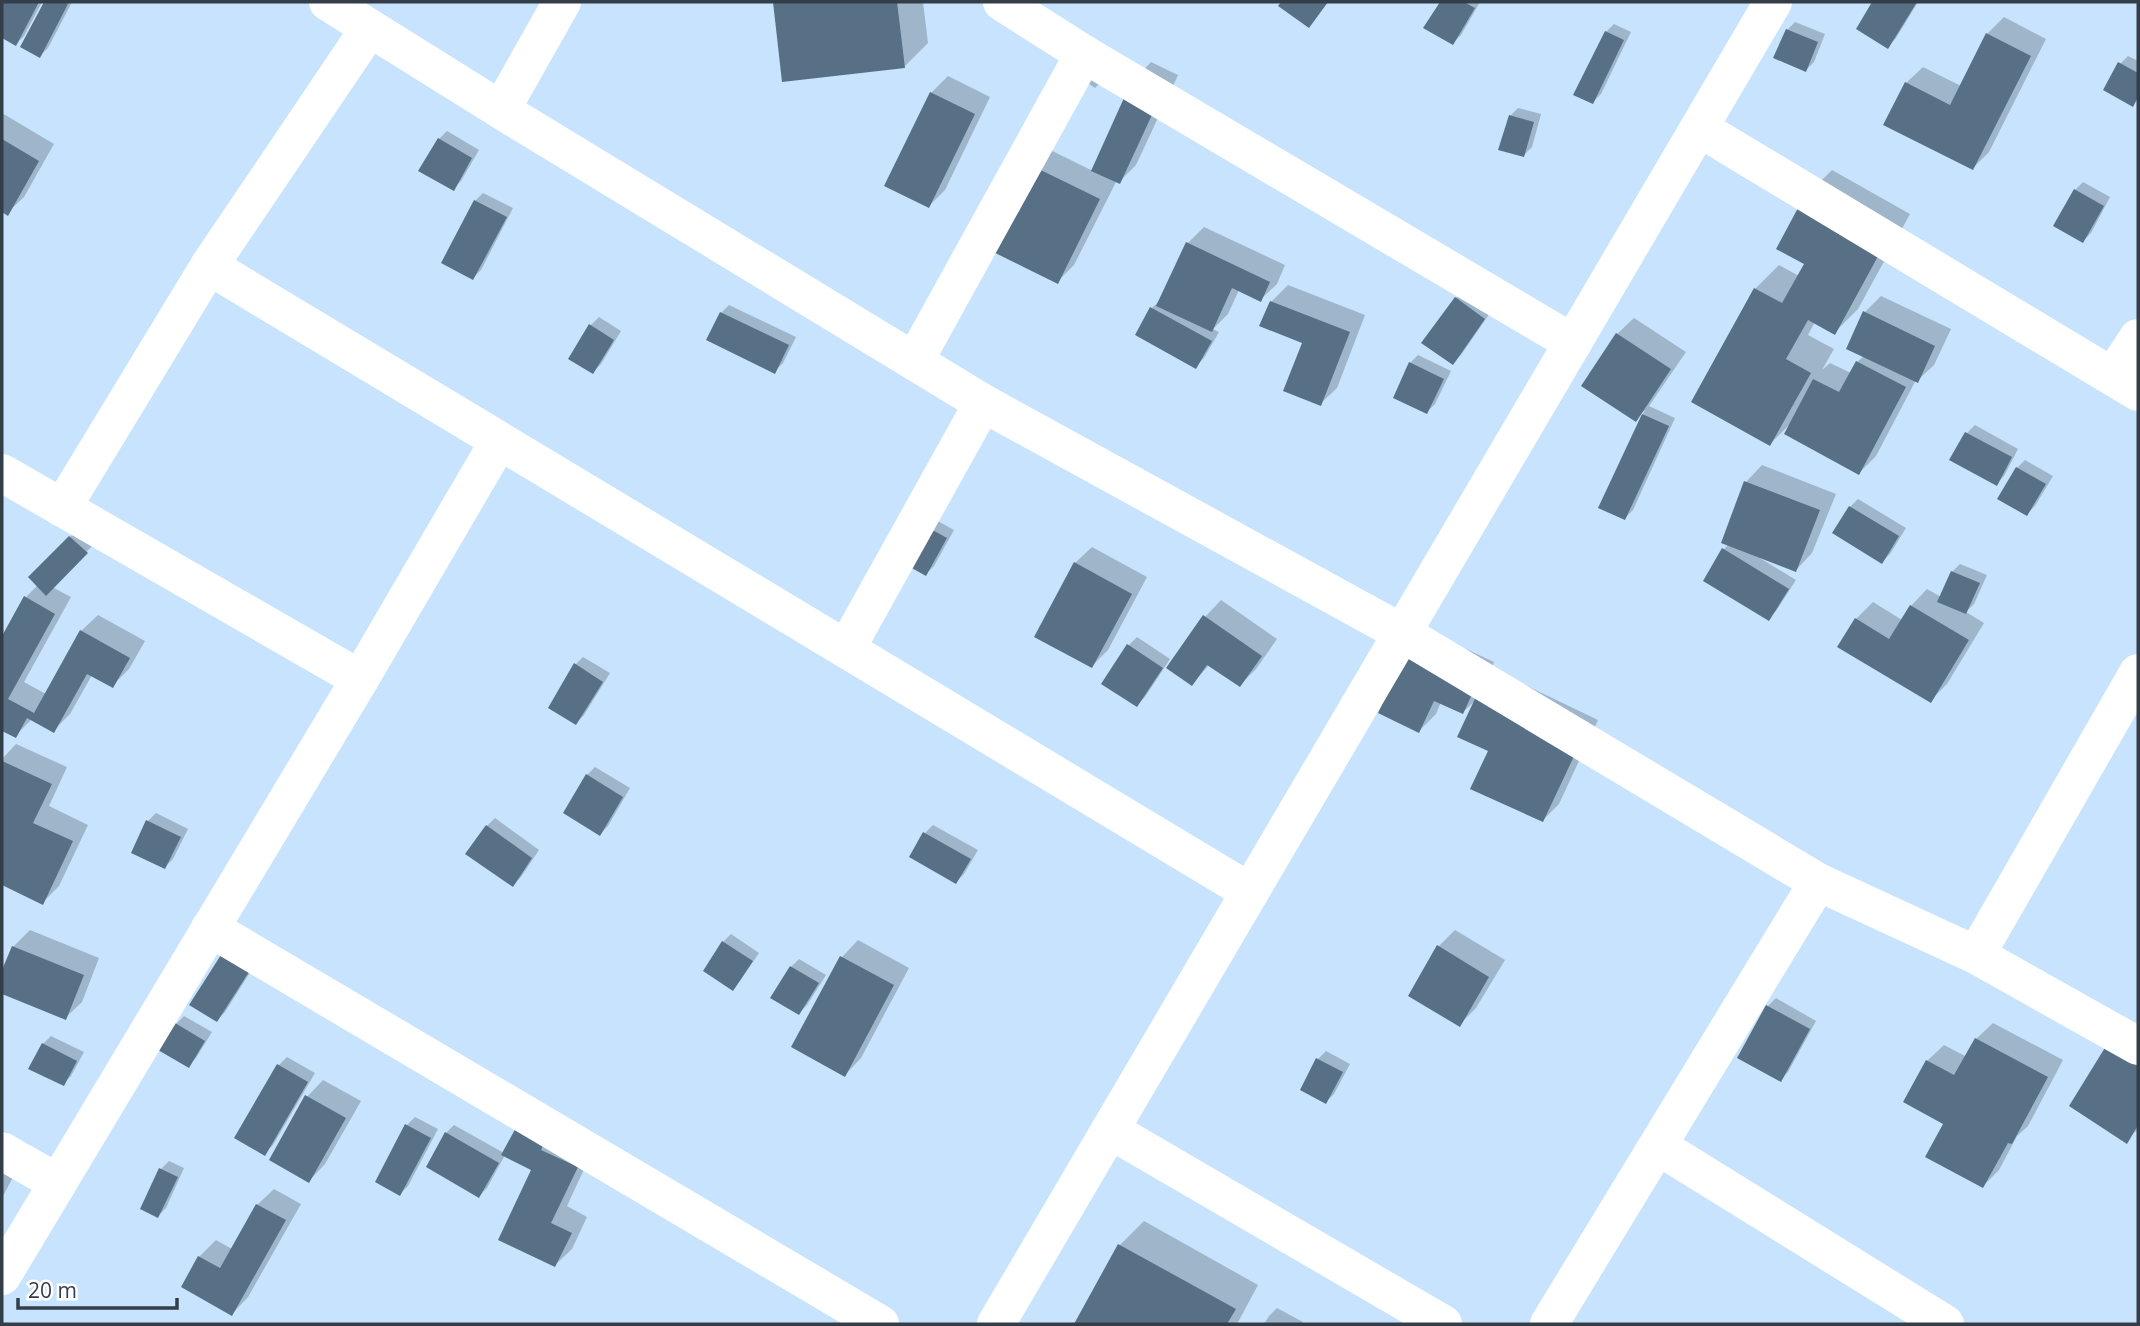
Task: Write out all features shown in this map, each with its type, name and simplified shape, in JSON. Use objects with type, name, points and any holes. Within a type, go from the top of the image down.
[{"type":"street","points":[[328,2],[983,402],[1402,633],[1818,882],[1976,955],[2138,1046]]},
{"type":"street","points":[[501,110],[562,2]]},
{"type":"street","points":[[1002,2],[1083,54],[1573,343]]},
{"type":"street","points":[[996,1324],[1773,2]]},
{"type":"street","points":[[62,508],[209,267],[369,29]]},
{"type":"street","points":[[915,360],[1083,54]]},
{"type":"street","points":[[1699,128],[2126,384],[2138,338]]},
{"type":"street","points":[[209,267],[1250,892]]},
{"type":"street","points":[[846,649],[983,402]]},
{"type":"street","points":[[2,1276],[360,679],[499,441]]},
{"type":"street","points":[[2,473],[360,679]]},
{"type":"street","points":[[1976,955],[2138,673]]},
{"type":"street","points":[[1549,1324],[1818,882]]},
{"type":"street","points":[[211,928],[880,1324]]},
{"type":"street","points":[[1110,1130],[1443,1324]]},
{"type":"street","points":[[1658,1146],[1945,1324]]},
{"type":"street","points":[[2,1151],[58,1183]]},
{"type":"building","points":[[2,2],[39,2],[16,46],[2,38]]},
{"type":"building","points":[[44,2],[68,4],[40,58],[20,47]]},
{"type":"building","points":[[773,2],[897,2],[905,68],[782,82]]},
{"type":"building","points":[[1281,2],[1328,2],[1309,28],[1278,6]]},
{"type":"building","points":[[1440,2],[1464,2],[1475,8],[1453,45],[1423,28]]},
{"type":"building","points":[[1872,2],[1917,2],[1888,49],[1856,29]]},
{"type":"building","points":[[1786,29],[1818,42],[1806,72],[1773,58]]},
{"type":"building","points":[[1605,31],[1624,40],[1593,104],[1573,95]]},
{"type":"building","points":[[1986,33],[2031,56],[1973,170],[1883,125],[1905,82],[1950,105]]},
{"type":"building","points":[[2118,62],[2138,73],[2138,97],[2133,107],[2103,90]]},
{"type":"building","points":[[1133,78],[1163,91],[1120,184],[1091,171]]},
{"type":"building","points":[[930,92],[975,114],[929,208],[884,186]]},
{"type":"building","points":[[1509,115],[1534,122],[1524,157],[1498,150]]},
{"type":"building","points":[[438,138],[472,158],[454,191],[418,171]]},
{"type":"building","points":[[2,139],[39,161],[8,216],[2,212]]},
{"type":"building","points":[[1016,158],[1100,199],[1058,284],[975,243]]},
{"type":"building","points":[[2074,189],[2104,206],[2083,243],[2053,226]]},
{"type":"building","points":[[1806,193],[1888,238],[1835,335],[1808,320],[1786,359],[1811,373],[1770,446],[1691,402],[1754,288],[1782,303],[1804,264],[1776,249]]},
{"type":"building","points":[[474,200],[507,217],[473,280],[441,263]]},
{"type":"building","points":[[1186,242],[1270,282],[1261,302],[1232,288],[1212,332],[1156,306]]},
{"type":"building","points":[[1455,297],[1485,319],[1453,365],[1421,343]]},
{"type":"building","points":[[1270,301],[1350,332],[1321,406],[1283,391],[1302,343],[1259,326]]},
{"type":"building","points":[[1150,307],[1212,341],[1196,369],[1135,335]]},
{"type":"building","points":[[1863,311],[1935,346],[1918,383],[1846,349]]},
{"type":"building","points":[[720,312],[789,345],[775,374],[706,340]]},
{"type":"building","points":[[589,324],[614,340],[593,374],[568,359]]},
{"type":"building","points":[[1616,333],[1671,369],[1636,422],[1581,386]]},
{"type":"building","points":[[1856,361],[1906,387],[1859,475],[1784,434],[1813,379],[1839,392]]},
{"type":"building","points":[[1409,362],[1444,379],[1427,414],[1393,398]]},
{"type":"building","points":[[1642,414],[1669,426],[1625,520],[1598,508]]},
{"type":"building","points":[[1965,432],[2012,457],[1997,486],[1949,460]]},
{"type":"building","points":[[2016,467],[2046,484],[2027,516],[1997,499]]},
{"type":"building","points":[[1744,481],[1820,510],[1796,572],[1721,543]]},
{"type":"building","points":[[1849,506],[1899,536],[1882,564],[1832,533]]},
{"type":"building","points":[[916,521],[947,538],[926,576],[894,558]]},
{"type":"building","points":[[69,536],[88,553],[46,596],[28,577]]},
{"type":"building","points":[[1722,548],[1789,589],[1769,621],[1703,581]]},
{"type":"building","points":[[1074,562],[1132,594],[1092,668],[1034,637]]},
{"type":"building","points":[[1951,571],[1980,583],[1966,614],[1937,602]]},
{"type":"building","points":[[24,596],[55,614],[8,699],[34,713],[80,630],[130,658],[113,688],[87,674],[54,733],[27,718],[16,738],[2,731],[2,636]]},
{"type":"building","points":[[1910,605],[1969,640],[1931,703],[1837,647],[1855,618],[1889,639]]},
{"type":"building","points":[[1203,615],[1262,656],[1240,687],[1207,665],[1192,686],[1166,668]]},
{"type":"building","points":[[1127,644],[1163,668],[1137,707],[1101,684]]},
{"type":"building","points":[[1409,646],[1479,679],[1463,714],[1434,701],[1419,733],[1378,713]]},
{"type":"building","points":[[574,663],[603,682],[576,725],[548,708]]},
{"type":"building","points":[[1480,688],[1583,737],[1543,822],[1470,789],[1488,751],[1457,737]]},
{"type":"building","points":[[2,761],[52,784],[33,823],[73,841],[43,905],[2,885]]},
{"type":"building","points":[[586,774],[623,797],[600,836],[563,813]]},
{"type":"building","points":[[146,820],[181,837],[165,869],[131,853]]},
{"type":"building","points":[[486,825],[532,858],[513,887],[465,854]]},
{"type":"building","points":[[923,832],[971,859],[956,884],[909,857]]},
{"type":"building","points":[[235,933],[263,950],[217,1022],[189,1005]]},
{"type":"building","points":[[722,941],[753,961],[733,991],[703,971]]},
{"type":"building","points":[[1437,945],[1489,977],[1460,1027],[1408,996]]},
{"type":"building","points":[[12,946],[84,975],[66,1020],[2,994],[2,970]]},
{"type":"building","points":[[840,956],[894,985],[845,1077],[791,1047]]},
{"type":"building","points":[[790,966],[819,983],[799,1015],[770,998]]},
{"type":"building","points":[[1766,1005],[1810,1029],[1781,1082],[1737,1058]]},
{"type":"building","points":[[175,1023],[205,1041],[189,1068],[158,1050]]},
{"type":"building","points":[[1975,1038],[2048,1077],[2012,1144],[2008,1143],[1983,1188],[1925,1157],[1943,1124],[1903,1102],[1926,1060],[1954,1075]]},
{"type":"building","points":[[42,1043],[77,1061],[64,1086],[28,1069]]},
{"type":"building","points":[[2106,1046],[2138,1066],[2138,1125],[2127,1144],[2069,1106]]},
{"type":"building","points":[[1316,1058],[1343,1072],[1326,1104],[1300,1090]]},
{"type":"building","points":[[277,1064],[308,1082],[265,1156],[234,1138]]},
{"type":"building","points":[[305,1095],[346,1118],[309,1183],[269,1160]]},
{"type":"building","points":[[405,1124],[431,1138],[400,1196],[375,1182]]},
{"type":"building","points":[[518,1124],[546,1139],[541,1150],[578,1167],[551,1223],[572,1233],[555,1267],[498,1240],[531,1170],[501,1155]]},
{"type":"building","points":[[445,1132],[499,1163],[479,1198],[426,1167]]},
{"type":"building","points":[[159,1168],[178,1177],[158,1218],[140,1209]]},
{"type":"building","points":[[256,1204],[286,1220],[232,1316],[181,1287],[198,1256],[220,1268]]},
{"type":"building","points":[[1118,1244],[1236,1309],[1227,1324],[1074,1324]]}]
